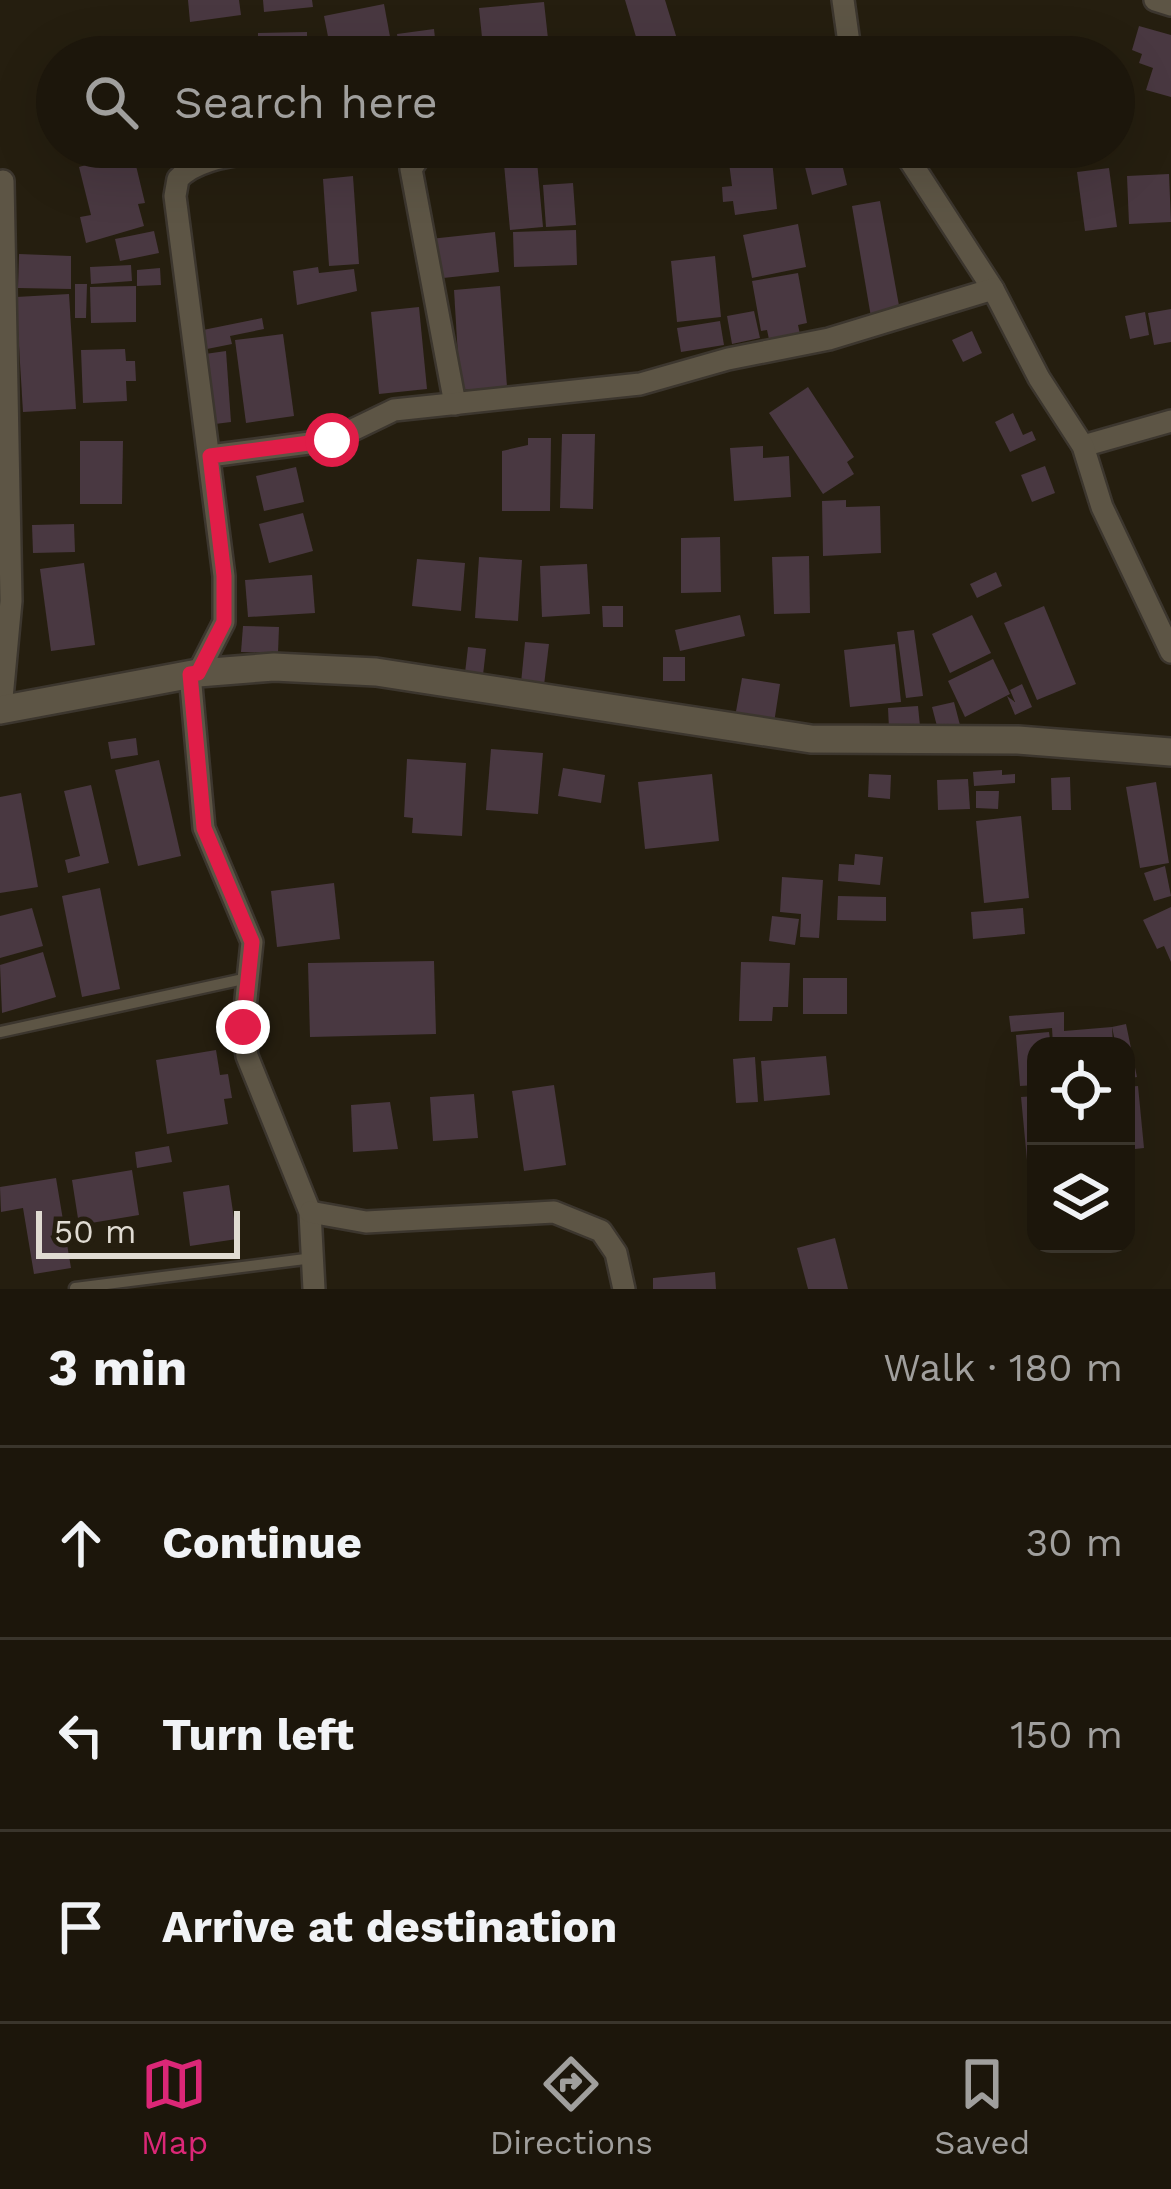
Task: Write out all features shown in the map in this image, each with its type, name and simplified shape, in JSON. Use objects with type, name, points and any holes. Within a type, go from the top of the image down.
[{"type":"street","points":[[843,0],[847,36]]},
{"type":"street","points":[[1155,0],[1171,4]]},
{"type":"street","points":[[190,168],[178,179],[175,196],[224,576],[224,622],[194,673],[204,828],[247,922],[251,977],[243,1027],[247,1056],[310,1212],[314,1289]]},
{"type":"street","points":[[412,168],[455,404]]},
{"type":"street","points":[[915,168],[993,289],[1039,378],[1083,446],[1102,507],[1171,652]]},
{"type":"street","points":[[3,181],[11,602],[0,710],[194,673],[274,667],[376,672],[811,739],[1018,740],[1171,752]]},
{"type":"street","points":[[210,456],[332,440],[394,410],[640,384],[830,339],[993,289]]},
{"type":"street","points":[[1083,446],[1171,421]]},
{"type":"street","points":[[310,1212],[366,1222],[554,1212],[601,1231],[616,1253],[624,1289]]},
{"type":"lane","points":[[0,1032],[251,977]]},
{"type":"lane","points":[[75,1288],[314,1258]]},
{"type":"building","points":[[188,0],[239,0],[241,15],[190,22]]},
{"type":"building","points":[[263,0],[312,0],[313,7],[264,12]]},
{"type":"building","points":[[625,0],[665,0],[676,36],[636,36]]},
{"type":"building","points":[[544,2],[548,36],[482,36],[479,8]]},
{"type":"building","points":[[384,4],[390,36],[328,36],[324,16]]},
{"type":"building","points":[[1139,26],[1171,35],[1171,97],[1146,90],[1153,68],[1139,63],[1142,54],[1135,51]]},
{"type":"building","points":[[434,29],[435,36],[397,36]]},
{"type":"building","points":[[307,32],[307,36],[258,36]]},
{"type":"building","points":[[79,168],[137,168],[145,203],[138,204],[144,226],[86,243],[80,217],[91,215]]},
{"type":"building","points":[[504,168],[538,168],[543,227],[510,230]]},
{"type":"building","points":[[730,168],[773,168],[777,209],[735,215],[733,201],[723,202],[722,187],[732,186]]},
{"type":"building","points":[[805,168],[843,168],[847,185],[812,195]]},
{"type":"building","points":[[1109,168],[1117,227],[1085,231],[1077,172]]},
{"type":"building","points":[[1169,174],[1171,222],[1129,224],[1127,176]]},
{"type":"building","points":[[353,176],[359,264],[329,266],[323,179]]},
{"type":"building","points":[[573,183],[576,225],[546,227],[543,185]]},
{"type":"building","points":[[880,201],[900,311],[871,317],[852,206]]},
{"type":"building","points":[[798,224],[806,267],[752,278],[743,235]]},
{"type":"building","points":[[576,230],[577,265],[514,267],[513,232]]},
{"type":"building","points":[[154,231],[159,253],[120,261],[115,239]]},
{"type":"building","points":[[495,232],[499,272],[434,279],[430,239]]},
{"type":"building","points":[[19,254],[71,256],[71,289],[18,288]]},
{"type":"building","points":[[715,256],[721,317],[677,322],[671,261]]},
{"type":"building","points":[[131,265],[132,281],[91,284],[90,267]]},
{"type":"building","points":[[318,267],[319,273],[354,269],[357,291],[297,305],[293,271]]},
{"type":"building","points":[[160,268],[161,285],[137,286],[137,270]]},
{"type":"building","points":[[798,273],[807,323],[798,325],[801,339],[770,344],[767,330],[761,331],[752,281]]},
{"type":"building","points":[[75,284],[87,284],[86,318],[75,318]]},
{"type":"building","points":[[136,286],[136,322],[91,323],[90,287]]},
{"type":"building","points":[[500,286],[507,387],[460,390],[454,290]]},
{"type":"building","points":[[69,294],[76,409],[23,412],[16,297]]},
{"type":"building","points":[[419,307],[427,389],[379,394],[371,312]]},
{"type":"building","points":[[1171,309],[1171,342],[1154,345],[1148,313]]},
{"type":"building","points":[[754,311],[760,338],[732,344],[727,316]]},
{"type":"building","points":[[1145,312],[1149,335],[1130,339],[1125,316]]},
{"type":"building","points":[[262,318],[264,329],[230,336],[232,344],[207,349],[203,330]]},
{"type":"building","points":[[720,321],[724,345],[681,352],[677,328]]},
{"type":"building","points":[[972,331],[982,353],[963,362],[952,340]]},
{"type":"building","points":[[283,334],[294,416],[246,423],[235,340]]},
{"type":"building","points":[[125,349],[126,361],[135,361],[136,381],[126,381],[127,401],[83,403],[81,350]]},
{"type":"building","points":[[226,351],[231,422],[215,424],[205,354]]},
{"type":"building","points":[[808,387],[854,457],[847,462],[854,474],[823,494],[769,413]]},
{"type":"building","points":[[1013,413],[1023,435],[1032,431],[1036,440],[1010,452],[995,422]]},
{"type":"building","points":[[562,434],[595,434],[593,509],[560,508]]},
{"type":"building","points":[[528,438],[551,438],[550,511],[502,511],[502,451],[528,445]]},
{"type":"building","points":[[80,441],[123,441],[122,504],[80,504]]},
{"type":"building","points":[[763,446],[763,458],[789,456],[791,497],[734,501],[730,448]]},
{"type":"building","points":[[1045,466],[1055,493],[1032,502],[1021,475]]},
{"type":"building","points":[[296,467],[304,502],[264,511],[256,476]]},
{"type":"building","points":[[846,500],[846,507],[880,506],[881,553],[823,556],[822,501]]},
{"type":"building","points":[[303,513],[313,551],[269,563],[259,524]]},
{"type":"building","points":[[74,524],[75,552],[33,553],[32,525]]},
{"type":"building","points":[[720,537],[721,592],[681,593],[681,538]]},
{"type":"building","points":[[809,556],[810,613],[774,614],[772,557]]},
{"type":"building","points":[[479,557],[522,560],[518,621],[475,618]]},
{"type":"building","points":[[417,559],[465,563],[461,611],[412,606]]},
{"type":"building","points":[[84,563],[95,645],[51,651],[40,569]]},
{"type":"building","points":[[587,564],[590,614],[542,617],[540,566]]},
{"type":"building","points":[[996,572],[1002,586],[977,598],[970,584]]},
{"type":"building","points":[[312,575],[315,613],[248,617],[245,580]]},
{"type":"building","points":[[602,606],[623,606],[623,627],[603,627]]},
{"type":"building","points":[[1044,606],[1076,684],[1037,700],[1004,623]]},
{"type":"building","points":[[740,615],[745,636],[680,651],[675,630]]},
{"type":"building","points":[[972,615],[991,653],[950,673],[932,634]]},
{"type":"building","points":[[243,626],[279,627],[278,653],[241,652]]},
{"type":"building","points":[[914,630],[923,696],[906,698],[897,632]]},
{"type":"building","points":[[525,642],[549,644],[544,685],[521,683]]},
{"type":"building","points":[[895,644],[901,702],[850,707],[844,650]]},
{"type":"building","points":[[468,647],[486,649],[483,675],[465,673]]},
{"type":"building","points":[[663,657],[685,657],[685,681],[663,681]]},
{"type":"building","points":[[993,659],[1010,694],[965,717],[948,681]]},
{"type":"building","points":[[742,678],[780,684],[774,723],[735,717]]},
{"type":"building","points":[[1022,684],[1032,707],[1015,715],[1007,696],[1015,702],[1010,690]]},
{"type":"building","points":[[954,702],[960,725],[938,730],[932,707]]},
{"type":"building","points":[[918,706],[920,726],[889,729],[888,708]]},
{"type":"building","points":[[136,738],[138,755],[111,759],[108,742]]},
{"type":"building","points":[[491,749],[543,753],[538,814],[486,810]]},
{"type":"building","points":[[407,759],[466,763],[462,836],[412,833],[413,818],[404,817]]},
{"type":"building","points":[[159,760],[181,856],[138,866],[115,770]]},
{"type":"building","points":[[563,768],[605,775],[601,803],[558,796]]},
{"type":"building","points":[[1002,770],[1002,775],[1015,774],[1015,783],[974,786],[973,772]]},
{"type":"building","points":[[712,774],[719,841],[645,849],[638,782]]},
{"type":"building","points":[[869,774],[891,775],[890,799],[868,797]]},
{"type":"building","points":[[1070,777],[1071,810],[1052,810],[1051,778]]},
{"type":"building","points":[[968,779],[970,809],[938,810],[937,780]]},
{"type":"building","points":[[1156,782],[1169,863],[1140,868],[1126,787]]},
{"type":"building","points":[[91,785],[109,863],[68,873],[65,860],[80,856],[64,791]]},
{"type":"building","points":[[976,791],[999,791],[998,809],[976,808]]},
{"type":"building","points":[[21,793],[38,887],[0,893],[0,797]]},
{"type":"building","points":[[1021,816],[1029,898],[984,903],[976,821]]},
{"type":"building","points":[[855,854],[883,857],[880,885],[838,881],[839,864],[854,865]]},
{"type":"building","points":[[1165,866],[1171,896],[1154,901],[1144,873]]},
{"type":"building","points":[[782,877],[823,880],[819,938],[800,937],[801,914],[780,912]]},
{"type":"building","points":[[334,883],[340,939],[277,947],[271,891]]},
{"type":"building","points":[[100,888],[120,989],[82,997],[62,896]]},
{"type":"building","points":[[838,896],[886,897],[886,921],[837,920]]},
{"type":"building","points":[[1171,907],[1171,962],[1164,946],[1157,949],[1143,920]]},
{"type":"building","points":[[32,908],[43,946],[0,958],[0,916]]},
{"type":"building","points":[[1023,908],[1025,934],[973,939],[971,912]]},
{"type":"building","points":[[772,916],[799,919],[795,945],[769,941]]},
{"type":"building","points":[[43,952],[56,997],[2,1013],[0,965]]},
{"type":"building","points":[[434,961],[436,1034],[310,1037],[308,963]]},
{"type":"building","points":[[741,962],[790,963],[788,1007],[773,1007],[772,1021],[739,1021]]},
{"type":"building","points":[[803,978],[847,978],[847,1014],[803,1014]]},
{"type":"building","points":[[1064,1012],[1064,1031],[1112,1027],[1113,1037],[1052,1037],[1052,1028],[1011,1032],[1009,1016]]},
{"type":"building","points":[[1126,1024],[1129,1037],[1114,1037],[1112,1027]]},
{"type":"building","points":[[1049,1032],[1050,1037],[1027,1037],[1027,1086],[1020,1086],[1016,1035]]},
{"type":"building","points":[[216,1050],[220,1075],[228,1074],[232,1098],[224,1099],[228,1124],[167,1134],[156,1060]]},
{"type":"building","points":[[826,1056],[830,1095],[764,1101],[761,1061]]},
{"type":"building","points":[[755,1057],[758,1102],[736,1103],[733,1059]]},
{"type":"building","points":[[554,1085],[566,1165],[524,1171],[512,1091]]},
{"type":"building","points":[[1135,1086],[1144,1148],[1135,1149],[1135,1145]]},
{"type":"building","points":[[474,1094],[478,1138],[433,1141],[430,1097]]},
{"type":"building","points":[[1021,1097],[1027,1097],[1027,1160]]},
{"type":"building","points":[[390,1102],[398,1149],[353,1152],[351,1105]]},
{"type":"building","points":[[169,1146],[172,1162],[137,1168],[135,1152]]},
{"type":"building","points":[[132,1170],[139,1215],[79,1225],[72,1180]]},
{"type":"building","points":[[56,1178],[71,1268],[34,1274],[23,1208],[1,1212],[0,1187]]},
{"type":"building","points":[[229,1185],[237,1239],[190,1246],[183,1192]]},
{"type":"building","points":[[835,1238],[848,1289],[808,1289],[797,1248]]},
{"type":"building","points":[[715,1272],[716,1289],[653,1289],[653,1278]]},
{"type":"route","points":[[243,1027],[252,942],[204,828],[190,674],[198,673],[224,622],[224,576],[210,456],[332,440]]}]
